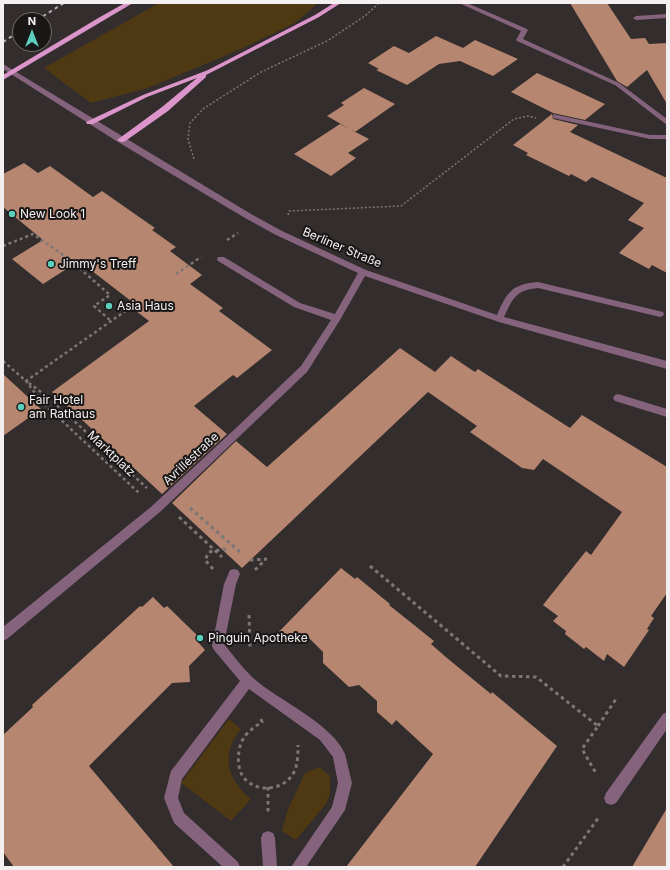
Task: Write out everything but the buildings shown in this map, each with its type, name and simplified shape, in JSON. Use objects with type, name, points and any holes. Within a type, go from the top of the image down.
[{"type":"main road","points":[[3,78],[102,18],[130,3]]},
{"type":"main road","points":[[90,122],[145,96],[210,71],[317,16],[338,3]]},
{"type":"main road","points":[[120,140],[165,109],[210,71]]},
{"type":"street","points":[[462,3],[525,30],[519,40],[617,84],[667,123]]},
{"type":"street","points":[[636,18],[667,16]]},
{"type":"street","name":"Berliner Straße","points":[[3,66],[90,122],[248,216],[279,233],[362,272],[499,319],[667,365]]},
{"type":"street","points":[[556,116],[650,137],[667,137]]},
{"type":"street","points":[[221,259],[297,304],[337,318]]},
{"type":"street","name":"Avrilléstraße","points":[[3,635],[156,509],[240,432],[304,369],[337,318],[362,272]]},
{"type":"street","points":[[499,319],[512,293],[523,286],[538,284],[660,314]]},
{"type":"street","points":[[618,398],[667,413]]},
{"type":"street","points":[[234,574],[230,584],[218,646],[248,681],[324,736],[339,754],[345,783],[338,810],[298,867]]},
{"type":"street","points":[[233,867],[179,818],[171,798],[176,776],[248,681]]},
{"type":"street","points":[[611,798],[667,718]]},
{"type":"street","points":[[268,838],[270,867]]},
{"type":"path","points":[[203,188],[188,139],[190,123],[203,109],[260,72],[327,40],[365,16],[379,3]]},
{"type":"path","points":[[279,233],[289,211],[401,206],[514,119],[528,116],[539,118]]},
{"type":"path","points":[[3,246],[33,234],[69,259],[110,296],[94,306],[112,322]]},
{"type":"path","points":[[131,307],[112,322],[26,381],[48,397],[153,493]]},
{"type":"path","name":"Marktplatz","points":[[3,361],[26,381],[41,401],[156,509]]},
{"type":"path","points":[[156,509],[184,502],[241,553],[240,557]]},
{"type":"path","points":[[176,514],[223,557]]},
{"type":"path","points":[[370,566],[501,676],[536,677],[598,726]]},
{"type":"path","points":[[248,681],[262,722]]},
{"type":"path","points":[[582,749],[616,699]]},
{"type":"path","points":[[268,722],[262,722],[248,731],[240,746],[239,763],[244,778],[255,786],[280,786],[292,777],[298,755],[296,740]]},
{"type":"path","points":[[268,787],[268,838]]},
{"type":"path","points":[[564,867],[611,798]]},
{"type":"shaded area","points":[[159,3],[318,3],[295,23],[241,49],[148,88],[91,103],[44,68]]},
{"type":"shaded area","points":[[229,719],[241,729],[230,748],[229,766],[236,783],[251,799],[231,821],[181,783]]},
{"type":"shaded area","points":[[319,767],[330,776],[330,794],[326,804],[296,840],[282,831],[288,809],[305,773]]},
{"type":"railway","points":[[50,12],[64,3]]},
{"type":"railway","points":[[3,42],[12,36]]},
{"type":"place","name":"New Look 1","points":[[12,214]]},
{"type":"place","name":"Jimmy's Treff","points":[[51,264]]},
{"type":"place","name":"Asia Haus","points":[[109,306]]},
{"type":"place","name":"Fair Hotel am Rathaus","points":[[21,407]]},
{"type":"place","name":"Pinguin Apotheke","points":[[200,638]]}]
